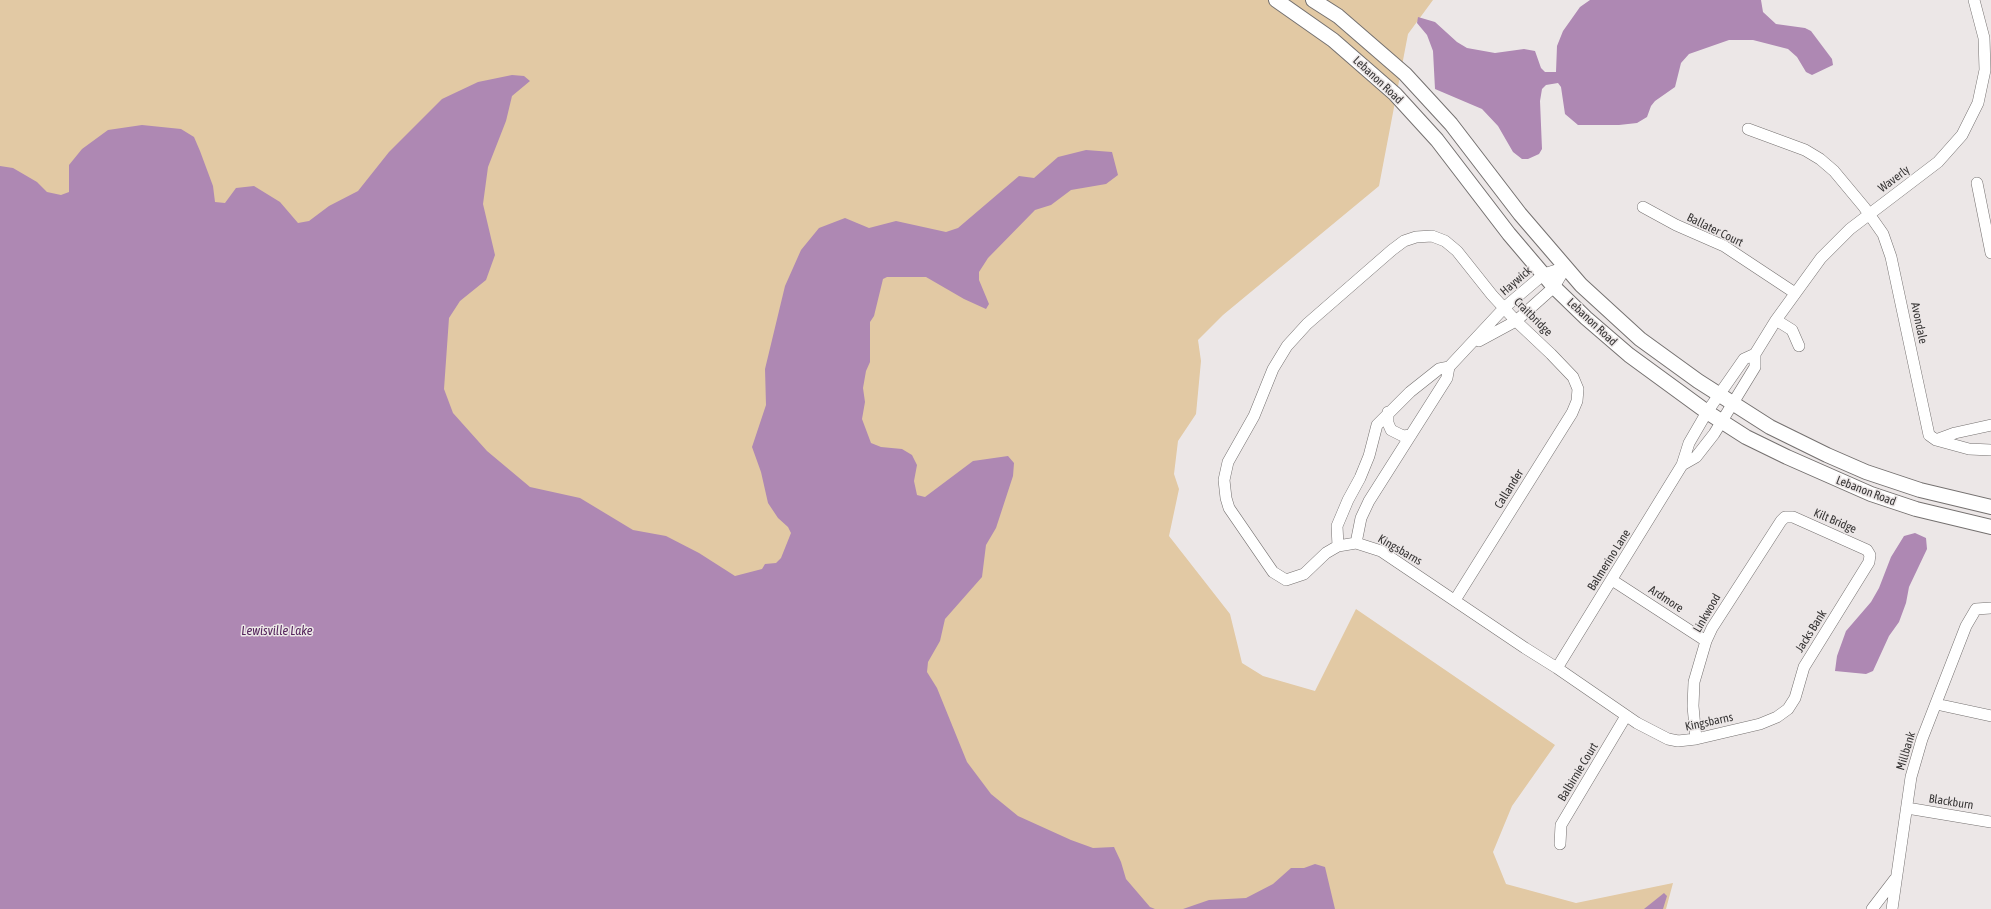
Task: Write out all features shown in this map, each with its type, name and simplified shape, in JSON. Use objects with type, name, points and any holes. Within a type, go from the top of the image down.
[{"type":"main road","name":"Lebanon Road","points":[[1276,0],[1333,40],[1395,94],[1437,140],[1509,234],[1554,287],[1629,355],[1707,412],[1762,445],[1844,483],[1916,509],[1991,527]]},
{"type":"main road","name":"Lebanon Road","points":[[1313,0],[1338,16],[1405,74],[1450,124],[1520,214],[1581,285],[1640,339],[1770,427],[1866,472],[1920,490],[1991,507]]},
{"type":"street","name":"Waverly","points":[[1734,403],[1755,367],[1755,354],[1776,320],[1826,253],[1850,229],[1938,162],[1962,135],[1973,116],[1983,86],[1986,65],[1987,37],[1974,0]]},
{"type":"street","name":"Avondale","points":[[1748,129],[1805,150],[1820,159],[1837,174],[1883,234],[1891,257],[1928,433],[1936,440]]},
{"type":"street","points":[[1977,183],[1991,252]]},
{"type":"street","name":"Ballater Court","points":[[1643,207],[1676,225],[1728,248],[1795,293]]},
{"type":"street","name":"Craitbridge","points":[[1432,236],[1445,241],[1457,251],[1492,295],[1573,377],[1578,389]]},
{"type":"street","name":"Kingsbarns","points":[[1432,236],[1416,237],[1404,241],[1307,324],[1287,346],[1273,369],[1254,416],[1228,462],[1224,480],[1229,508],[1273,572],[1286,580],[1304,574],[1326,553],[1338,546],[1356,543],[1381,551],[1557,668],[1626,716],[1668,739],[1682,741],[1696,739],[1773,719]]},
{"type":"street","name":"Haywick","points":[[1338,546],[1337,526],[1348,500],[1356,488],[1369,456],[1377,425],[1388,412],[1410,392],[1439,369],[1449,367],[1505,308],[1544,274],[1566,267]]},
{"type":"street","name":"Haywick","points":[[1467,349],[1516,321],[1554,287],[1566,267]]},
{"type":"street","points":[[1520,295],[1531,307]]},
{"type":"street","points":[[1776,320],[1792,330],[1799,346]]},
{"type":"street","name":"Waverly","points":[[1721,395],[1744,359],[1755,354]]},
{"type":"street","name":"Haywick","points":[[1356,543],[1361,518],[1372,496],[1447,378],[1449,367]]},
{"type":"street","name":"Callander","points":[[1455,600],[1572,413],[1577,401],[1578,389]]},
{"type":"street","name":"Balmerino Lane","points":[[1557,668],[1682,465],[1689,443],[1707,412],[1721,395]]},
{"type":"street","name":"Balmerino Lane","points":[[1682,465],[1699,454],[1734,403]]},
{"type":"street","points":[[1388,412],[1388,423],[1391,430],[1403,436],[1411,434]]},
{"type":"street","points":[[1936,440],[1955,433],[1991,425]]},
{"type":"street","points":[[1936,440],[1969,449],[1991,450]]},
{"type":"street","points":[[1356,488],[1372,496]]},
{"type":"street","name":"Kilt Bridge","points":[[1787,517],[1793,517],[1865,548],[1870,554]]},
{"type":"street","name":"Linkwood","points":[[1696,739],[1693,706],[1694,682],[1706,641],[1712,628],[1779,523],[1787,517]]},
{"type":"street","name":"Jacks Bank","points":[[1773,719],[1785,712],[1793,702],[1804,667],[1869,562],[1870,554]]},
{"type":"street","name":"Ardmore","points":[[1612,580],[1706,641]]},
{"type":"street","name":"Millbank","points":[[1892,909],[1911,777],[1922,739],[1966,626],[1976,609],[1991,608]]},
{"type":"street","points":[[1936,704],[1991,716]]},
{"type":"street","name":"Balbirnie Court","points":[[1560,844],[1561,825],[1626,716]]},
{"type":"street","name":"Blackburn","points":[[1907,808],[1991,822]]},
{"type":"street","points":[[1872,909],[1897,876]]},
{"type":"shaded area","points":[[0,0],[1433,0],[1408,34],[1379,186],[1223,315],[1198,340],[1201,361],[1196,414],[1178,441],[1174,474],[1179,489],[1169,536],[1230,614],[1242,663],[1263,676],[1315,691],[1356,609],[1555,745],[1512,806],[1493,852],[1506,884],[1576,903],[1673,883],[1666,909],[820,909],[0,394]]},
{"type":"water","points":[[1590,0],[1761,0],[1763,12],[1776,24],[1805,28],[1811,31],[1832,59],[1833,65],[1812,75],[1806,72],[1797,57],[1788,49],[1753,40],[1729,40],[1689,54],[1681,63],[1675,87],[1655,101],[1651,106],[1647,117],[1637,123],[1619,125],[1578,125],[1565,114],[1561,87],[1558,83],[1546,85],[1542,89],[1540,101],[1542,149],[1539,154],[1528,159],[1522,159],[1513,152],[1498,126],[1482,109],[1435,89],[1433,51],[1427,35],[1417,23],[1418,17],[1435,22],[1457,42],[1467,48],[1495,53],[1524,49],[1535,51],[1541,68],[1545,72],[1556,72],[1557,46],[1563,31],[1580,7]]},
{"type":"water","name":"Lewisville Lake","points":[[512,75],[524,76],[530,81],[512,96],[506,121],[488,167],[483,204],[495,255],[486,280],[460,301],[449,318],[444,389],[453,413],[487,451],[530,487],[580,498],[633,530],[666,536],[699,553],[735,576],[762,569],[765,564],[776,563],[781,558],[791,533],[788,527],[778,518],[768,503],[761,472],[752,447],[766,405],[765,369],[785,286],[801,250],[819,228],[845,218],[869,228],[896,221],[946,232],[958,228],[1019,176],[1034,178],[1058,157],[1086,150],[1112,152],[1118,175],[1106,184],[1071,190],[1051,205],[1035,210],[988,258],[979,272],[979,280],[989,304],[986,309],[964,299],[926,277],[887,277],[883,279],[874,316],[870,322],[870,362],[866,371],[863,388],[865,402],[862,419],[871,443],[881,447],[902,449],[912,455],[917,465],[914,481],[917,495],[925,497],[973,461],[1008,456],[1014,463],[1013,476],[996,528],[986,545],[982,577],[945,619],[940,641],[928,662],[927,672],[937,688],[967,762],[991,794],[1018,816],[1071,840],[1093,848],[1114,847],[1121,862],[1126,879],[1150,907],[1155,909],[0,909],[0,166],[13,168],[37,182],[47,192],[61,195],[69,192],[69,165],[82,149],[108,130],[142,125],[181,129],[194,137],[213,186],[215,202],[225,203],[236,188],[254,186],[280,202],[298,223],[309,221],[329,206],[358,191],[389,152],[442,99],[478,82]]},
{"type":"water","points":[[1915,533],[1926,538],[1927,549],[1909,587],[1906,603],[1899,622],[1889,636],[1873,671],[1866,674],[1835,671],[1837,656],[1846,631],[1871,602],[1879,588],[1891,557],[1904,536]]},
{"type":"water","points":[[1315,864],[1325,867],[1335,909],[1183,909],[1209,900],[1246,898],[1273,884],[1291,868],[1304,868]]},
{"type":"water","points":[[1664,893],[1667,896],[1663,909],[1644,909]]}]
